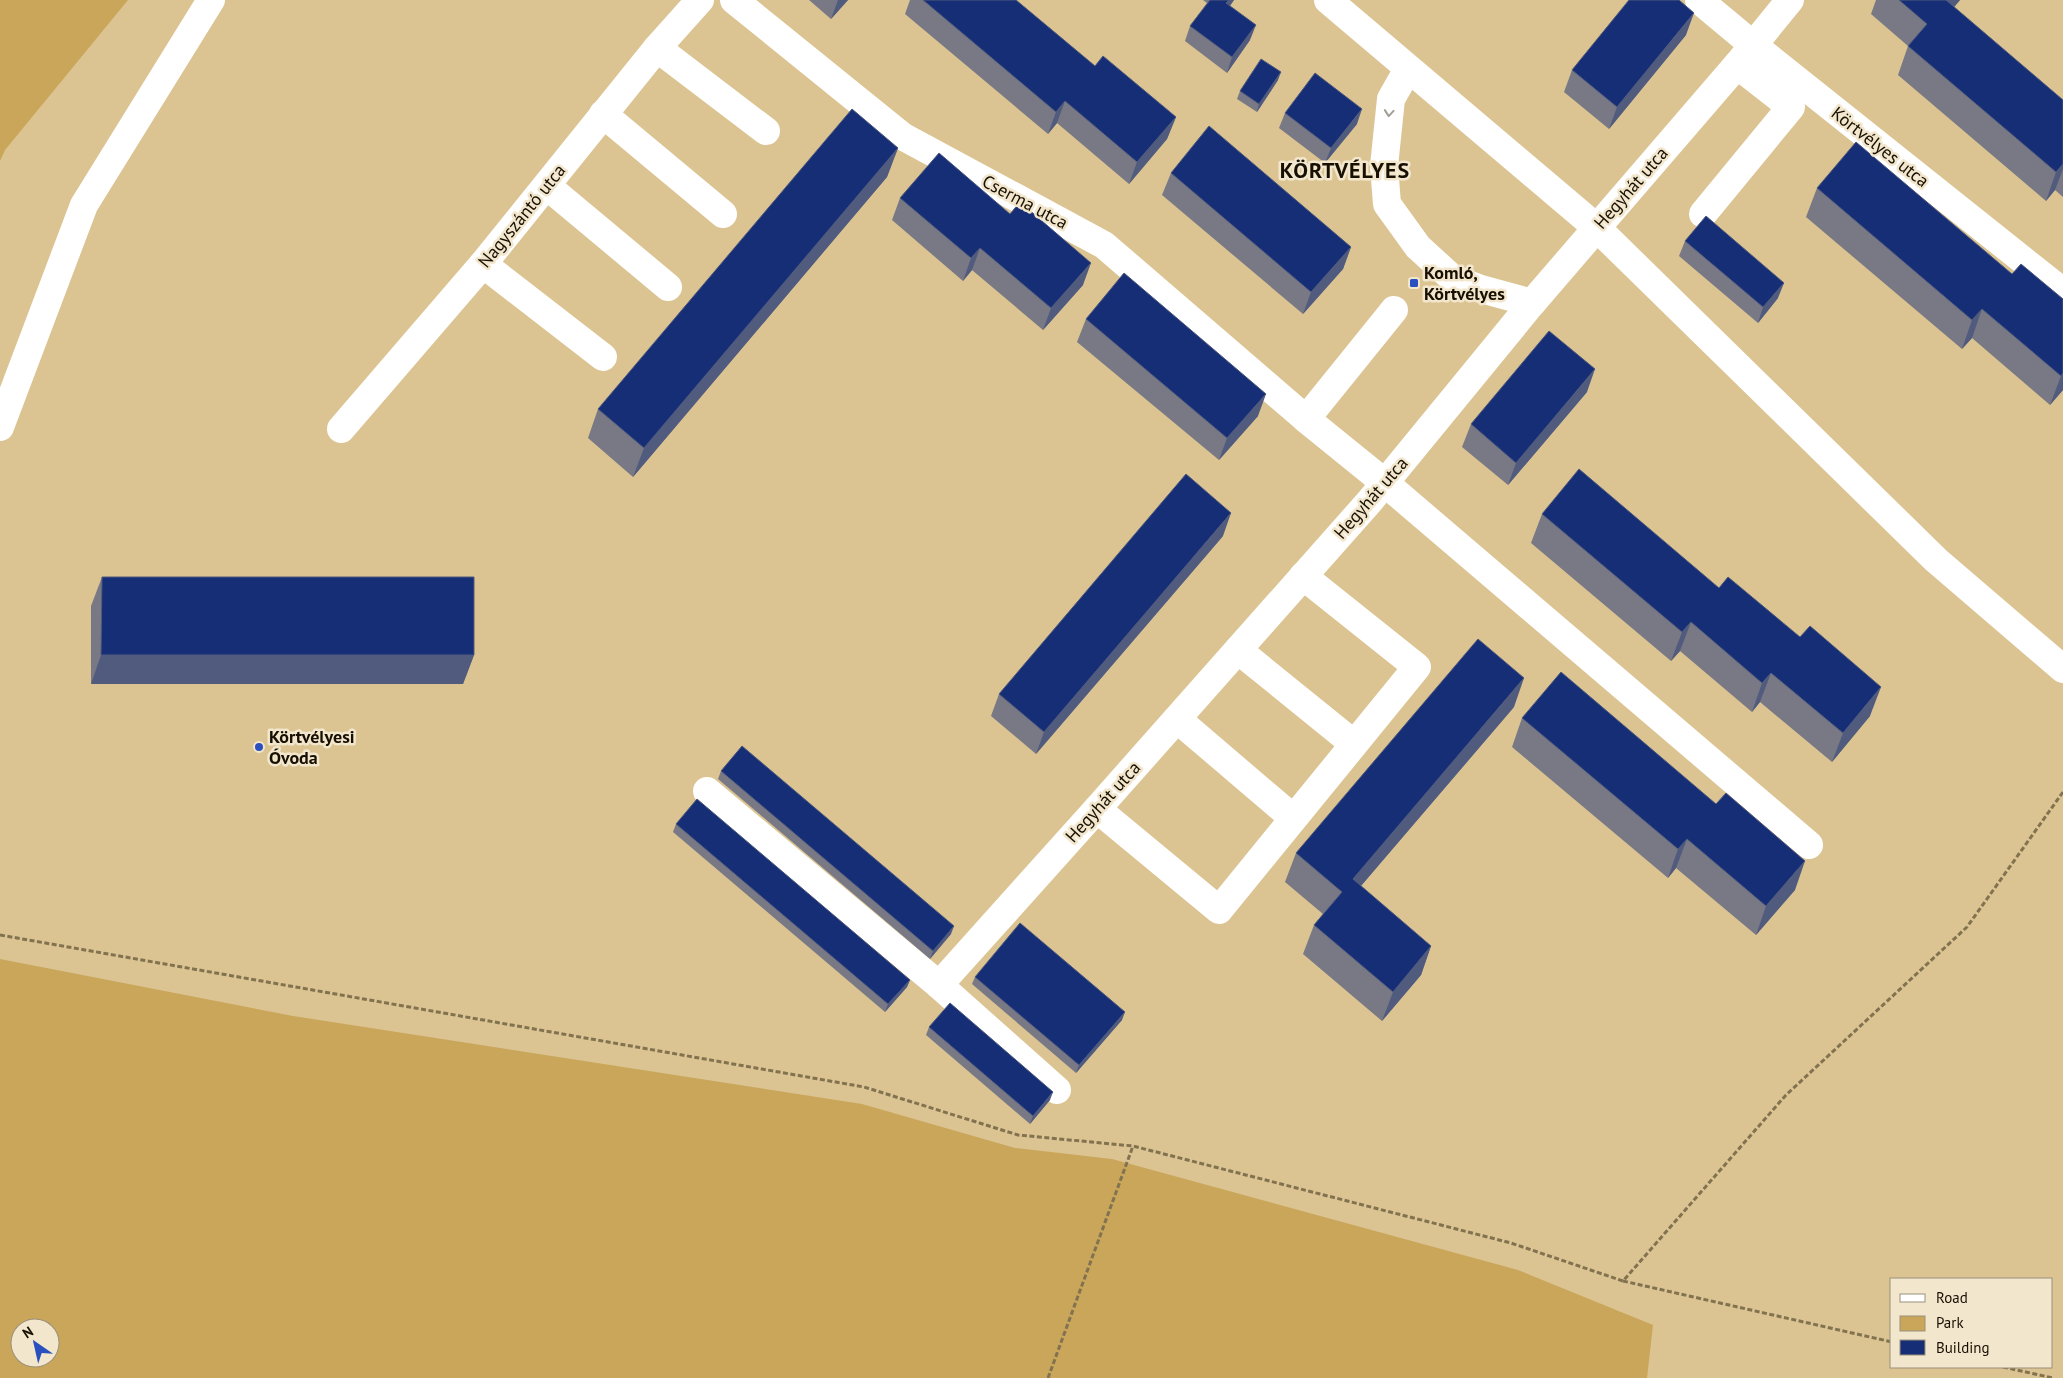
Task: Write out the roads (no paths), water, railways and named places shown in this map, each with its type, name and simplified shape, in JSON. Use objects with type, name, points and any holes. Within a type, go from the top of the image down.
[{"type":"street","points":[[0,427],[84,205],[211,0]]},
{"type":"street","name":"Nagyszántó utca","points":[[341,429],[483,264],[657,48],[700,0]]},
{"type":"street","name":"Cserma utca","points":[[734,0],[902,136],[1104,245],[1306,419],[1384,482],[1809,845]]},
{"type":"street","points":[[1328,0],[1597,228],[1936,560],[2063,669]]},
{"type":"street","name":"Körtvélyes utca","points":[[1699,0],[1745,55],[2063,292]]},
{"type":"street","name":"Hegyhát utca","points":[[939,985],[1177,719],[1384,482],[1532,303],[1790,0]]},
{"type":"street","points":[[657,48],[766,131]]},
{"type":"street","points":[[1703,214],[1791,107],[1745,55]]},
{"type":"street","points":[[1408,69],[1391,99],[1384,166],[1387,204],[1418,247],[1452,278],[1481,289],[1532,303]]},
{"type":"street","points":[[604,114],[723,214]]},
{"type":"street","points":[[546,186],[668,286]]},
{"type":"street","points":[[483,264],[603,358]]},
{"type":"street","points":[[1306,419],[1394,310]]},
{"type":"street","points":[[1097,809],[1219,910],[1417,668],[1302,576]]},
{"type":"street","points":[[1238,650],[1354,744]]},
{"type":"street","points":[[1177,719],[1294,818]]},
{"type":"street","points":[[707,791],[939,985],[1057,1090]]},
{"type":"place","name":"Komló, Körtvélyes","points":[[1414,283]]},
{"type":"place","name":"Körtvélyesi Óvoda","points":[[259,747]]},
{"type":"district","name":"KÖRTVÉLYES","points":[[1345,170]]}]
